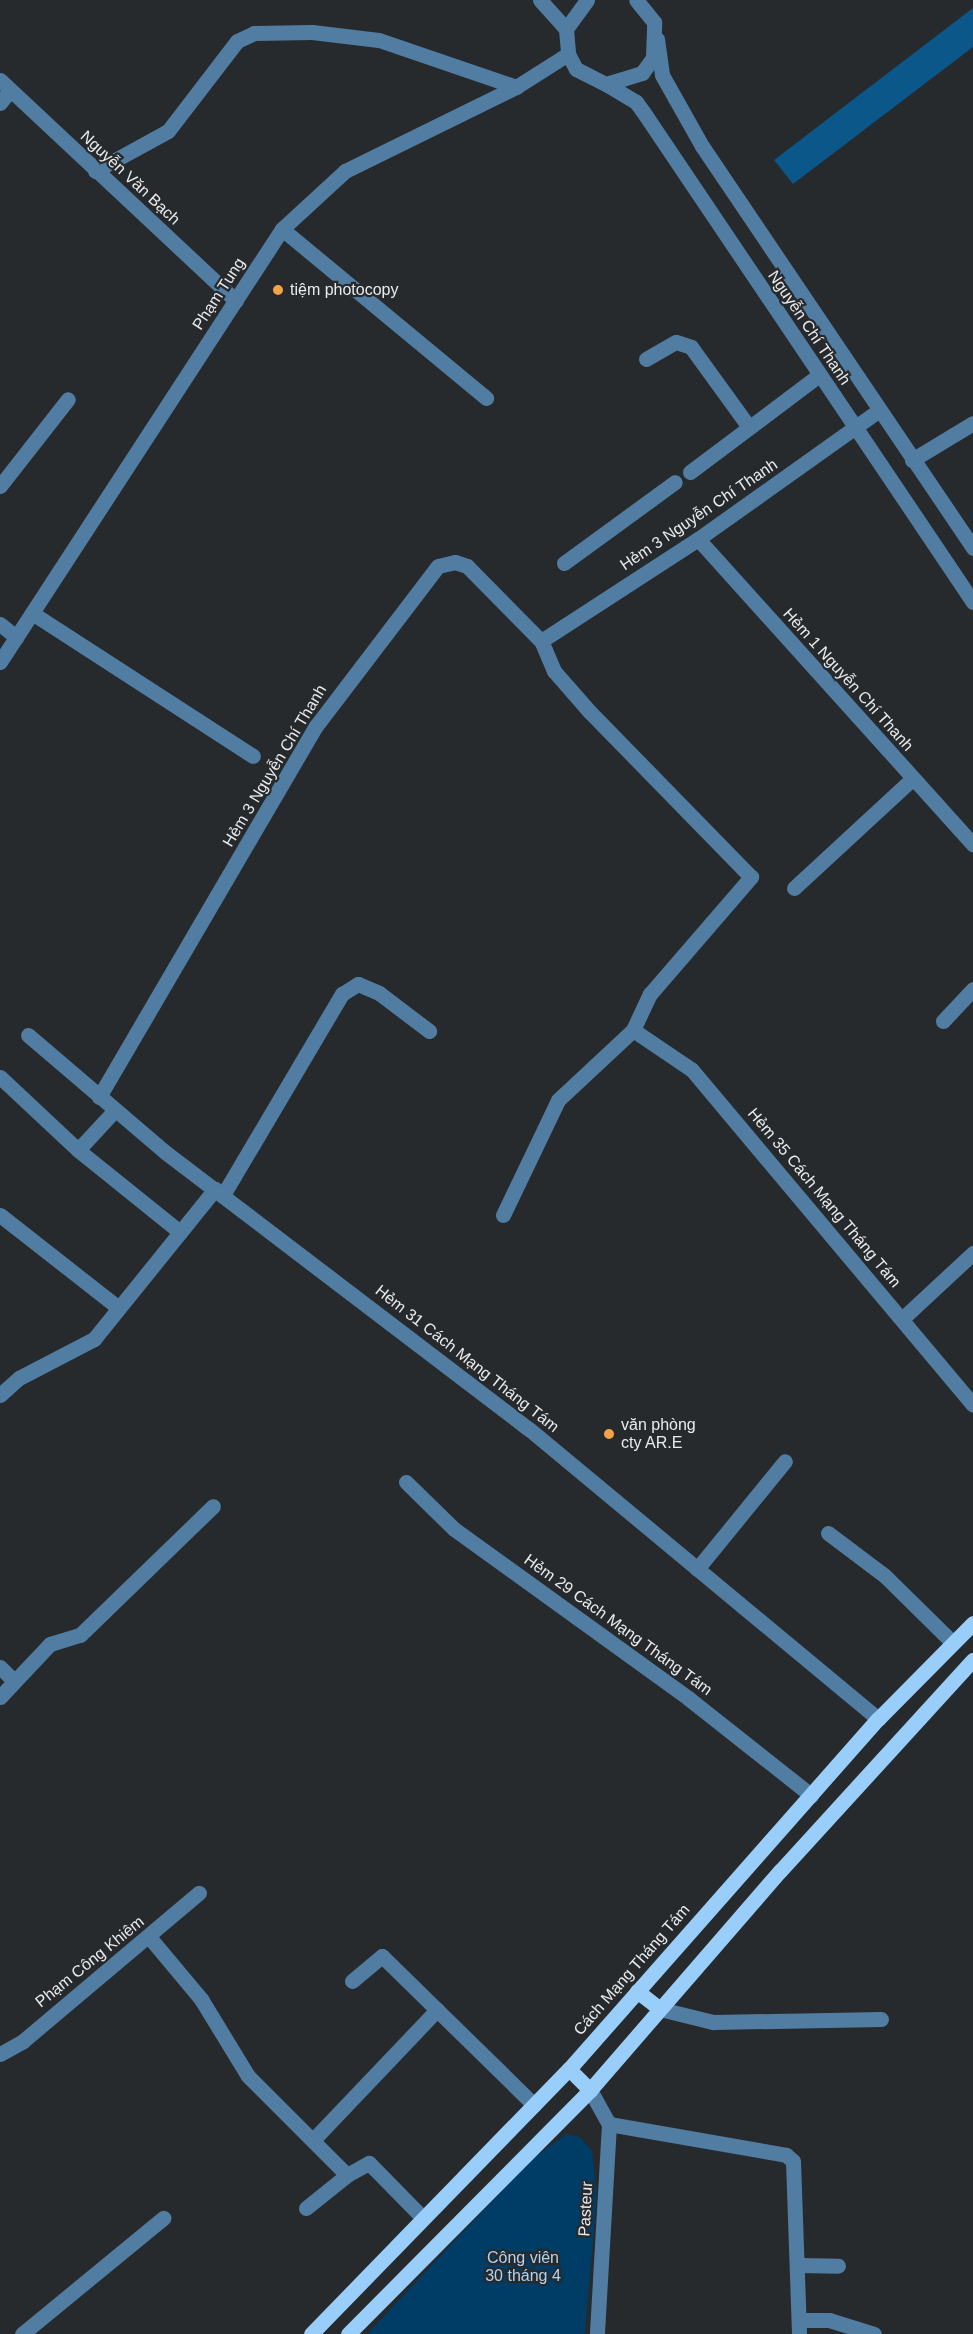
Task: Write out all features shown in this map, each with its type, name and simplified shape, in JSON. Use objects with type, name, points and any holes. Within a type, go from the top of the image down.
[{"type":"main road","name":"Cách Mạng Tháng Tám","points":[[312,2334],[569,2069],[878,1719],[973,1623]]},
{"type":"main road","points":[[348,2334],[590,2090],[832,1813],[973,1660]]},
{"type":"main road","points":[[811,1795],[832,1813]]},
{"type":"main road","points":[[637,1991],[660,2010]]},
{"type":"main road","points":[[569,2069],[590,2090]]},
{"type":"street","points":[[540,0],[567,29]]},
{"type":"street","points":[[568,54],[567,29],[587,0]]},
{"type":"street","name":"Nguyễn Chí Thanh","points":[[636,0],[654,22],[662,75],[702,146],[878,411],[973,548]]},
{"type":"street","points":[[95,171],[168,131],[237,41],[254,33],[379,40],[516,87]]},
{"type":"street","points":[[606,84],[642,73],[657,39]]},
{"type":"street","name":"Nguyễn Chí Thanh","points":[[568,54],[576,69],[606,84],[641,109],[854,429],[973,602]]},
{"type":"street","name":"Phạm Tung","points":[[0,662],[282,229],[345,171],[516,87],[568,54]]},
{"type":"street","points":[[0,103],[5,85]]},
{"type":"street","name":"Nguyễn Văn Bạch","points":[[5,85],[236,301]]},
{"type":"street","points":[[282,229],[486,398]]},
{"type":"street","points":[[646,359],[676,342],[691,347],[749,427]]},
{"type":"street","points":[[690,472],[819,375]]},
{"type":"street","points":[[0,486],[68,399]]},
{"type":"street","name":"Hẻm 3 Nguyễn Chí Thanh","points":[[99,1097],[316,726],[438,566],[455,562],[466,566],[541,641],[698,539],[878,411]]},
{"type":"street","points":[[912,460],[973,423]]},
{"type":"street","points":[[564,563],[675,482]]},
{"type":"street","name":"Hẻm 1 Nguyễn Chí Thanh","points":[[698,539],[973,844]]},
{"type":"street","points":[[32,613],[253,756]]},
{"type":"street","points":[[0,624],[16,637]]},
{"type":"street","points":[[503,1215],[558,1100],[633,1030],[650,994],[751,878],[589,711],[554,671],[541,641]]},
{"type":"street","points":[[794,888],[912,779]]},
{"type":"street","points":[[0,1395],[19,1378],[94,1339],[116,1306],[180,1232],[219,1192],[342,994],[358,984],[379,993],[429,1031]]},
{"type":"street","points":[[943,1021],[973,989]]},
{"type":"street","name":"Hẻm 35 Cách Mạng Tháng Tám","points":[[633,1030],[692,1070],[903,1318],[973,1405]]},
{"type":"street","name":"Hẻm 31 Cách Mạng Tháng Tám","points":[[28,1035],[99,1097],[219,1192],[529,1429],[878,1719]]},
{"type":"street","points":[[0,1077],[78,1150],[180,1232]]},
{"type":"street","points":[[78,1150],[115,1110]]},
{"type":"street","points":[[0,1215],[116,1306]]},
{"type":"street","points":[[903,1318],[973,1253]]},
{"type":"street","points":[[697,1569],[785,1461]]},
{"type":"street","name":"Hẻm 29 Cách Mạng Tháng Tám","points":[[406,1482],[454,1529],[688,1698],[811,1795]]},
{"type":"street","points":[[0,1697],[50,1644],[80,1635],[213,1506]]},
{"type":"street","points":[[828,1533],[885,1576],[953,1643]]},
{"type":"street","points":[[0,1667],[14,1681]]},
{"type":"street","name":"Phạm Công Khiêm","points":[[0,2054],[150,1938],[199,1893]]},
{"type":"street","points":[[150,1938],[201,2000],[248,2076],[347,2175]]},
{"type":"street","points":[[352,1981],[382,1956],[534,2105]]},
{"type":"street","points":[[313,2140],[437,2010]]},
{"type":"street","points":[[660,2010],[713,2022],[881,2019]]},
{"type":"street","points":[[590,2090],[609,2124],[786,2155],[798,2175],[799,2327],[829,2320],[874,2334]]},
{"type":"street","name":"Pasteur","points":[[597,2334],[609,2124]]},
{"type":"street","points":[[306,2208],[347,2175],[369,2163],[423,2218]]},
{"type":"street","points":[[22,2334],[163,2218]]},
{"type":"street","points":[[799,2265],[838,2266]]},
{"type":"green space","name":"Công viên 30 tháng 4","points":[[566,2134],[580,2137],[592,2151],[597,2195],[585,2334],[367,2334],[530,2161]]},
{"type":"building","points":[[973,8],[973,47],[793,184],[774,160]]},
{"type":"place","name":"tiệm photocopy","points":[[278,290]]},
{"type":"place","name":"văn phòng cty AR.E","points":[[609,1434]]}]
